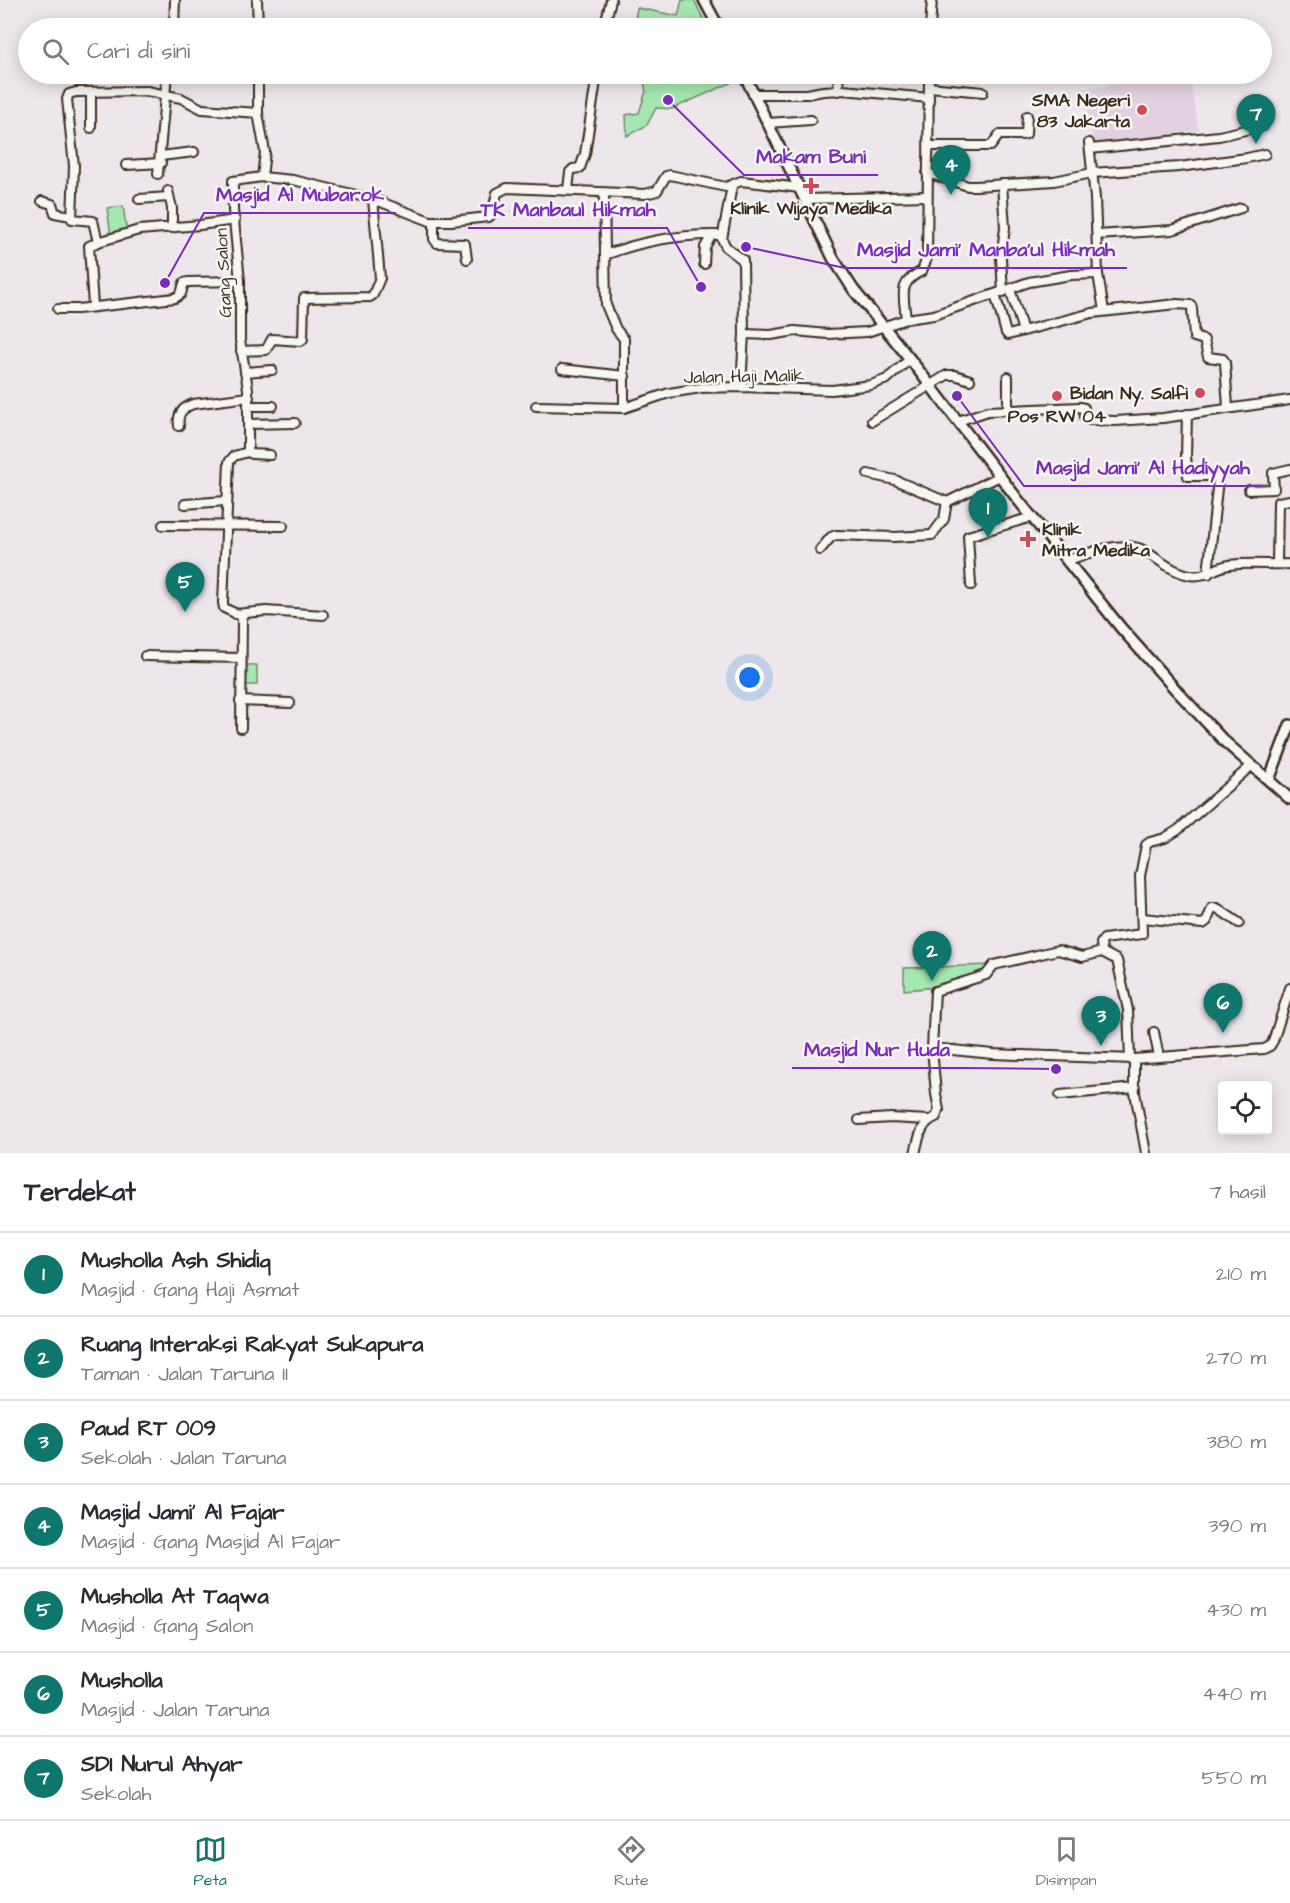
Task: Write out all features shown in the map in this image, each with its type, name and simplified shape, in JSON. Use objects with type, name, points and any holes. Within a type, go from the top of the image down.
[{"type":"street","points":[[174,18],[175,0]]},
{"type":"street","points":[[257,0],[258,18]]},
{"type":"street","points":[[606,18],[611,0]]},
{"type":"street","points":[[704,0],[714,18]]},
{"type":"street","points":[[931,18],[932,0]]},
{"type":"street","points":[[158,174],[161,160],[166,84]]},
{"type":"street","points":[[258,84],[258,113],[265,144],[261,177]]},
{"type":"street","points":[[568,190],[570,172],[580,168],[585,154],[596,84]]},
{"type":"street","points":[[750,84],[833,258],[853,289],[1121,628],[1224,741],[1290,799]]},
{"type":"street","points":[[838,84],[838,90]]},
{"type":"street","points":[[906,319],[904,288],[906,282],[910,277],[922,272],[926,263],[929,87],[983,92]]},
{"type":"street","points":[[755,94],[800,94],[838,90],[929,98]]},
{"type":"street","points":[[98,242],[93,220],[75,221],[71,216],[74,166],[67,99],[69,94],[147,91],[181,98],[202,109],[258,113]]},
{"type":"street","points":[[91,92],[91,128]]},
{"type":"street","points":[[929,146],[991,146],[999,135],[1026,134],[1027,116]]},
{"type":"street","points":[[768,123],[811,120]]},
{"type":"street","points":[[1104,311],[1098,274],[1090,146],[1219,136],[1263,126]]},
{"type":"street","points":[[126,165],[194,152]]},
{"type":"street","points":[[927,173],[968,186],[1054,181],[1092,173],[1179,167],[1265,154]]},
{"type":"street","name":"Gang Salon","points":[[248,452],[249,397],[241,351],[240,281],[233,181],[261,177],[293,180],[373,199],[434,221],[489,217],[492,214],[497,194],[507,188],[640,194],[655,192],[666,176],[670,175],[726,187],[741,181],[800,188]]},
{"type":"street","points":[[1002,184],[1005,228],[1001,258],[1006,333],[1008,335],[1104,311],[1177,304],[1191,305],[1194,337],[1204,340],[1208,357],[1223,359],[1225,362],[1228,408]]},
{"type":"street","points":[[732,186],[722,235],[726,247],[743,260],[744,334],[741,387]]},
{"type":"street","points":[[604,193],[606,308],[616,329],[624,339],[624,408]]},
{"type":"street","points":[[139,199],[169,194],[172,208],[171,228]]},
{"type":"street","points":[[806,199],[927,196]]},
{"type":"street","points":[[241,351],[266,350],[272,339],[303,339],[304,298],[373,296],[380,278],[373,199]]},
{"type":"street","points":[[42,201],[52,204],[55,213],[71,216]]},
{"type":"street","points":[[1097,235],[1172,230],[1241,208]]},
{"type":"street","points":[[93,306],[89,246],[139,230],[235,220]]},
{"type":"street","points":[[434,221],[436,243],[465,244],[467,259]]},
{"type":"street","points":[[704,264],[705,247],[712,235]]},
{"type":"street","points":[[605,255],[629,246],[692,236],[722,235]]},
{"type":"street","points":[[744,334],[771,335],[795,331],[856,334],[877,330],[906,319],[934,315],[1029,282],[1071,275],[1098,274]]},
{"type":"street","points":[[58,309],[176,298],[181,294],[183,285],[188,282],[240,281]]},
{"type":"street","points":[[1003,292],[1023,331]]},
{"type":"street","name":"Jalan Haji Malik","points":[[536,406],[624,408],[681,390],[741,387],[832,390],[872,385],[887,379],[910,359]]},
{"type":"street","points":[[562,369],[625,376]]},
{"type":"street","points":[[245,372],[272,370]]},
{"type":"street","points":[[872,421],[951,374],[970,381]]},
{"type":"street","points":[[1008,377],[1008,410]]},
{"type":"street","points":[[179,426],[179,416],[185,407],[249,397]]},
{"type":"street","points":[[958,421],[983,412],[1081,406],[1084,408],[1087,419],[1115,421],[1163,418],[1290,400]]},
{"type":"street","points":[[249,406],[273,406]]},
{"type":"street","points":[[1187,414],[1188,476],[1216,476],[1218,479],[1208,574]]},
{"type":"street","points":[[248,424],[295,423]]},
{"type":"street","points":[[270,455],[248,452],[230,459],[226,501],[224,608],[236,614],[266,611],[323,615]]},
{"type":"street","points":[[1249,490],[1274,489],[1273,473],[1290,469]]},
{"type":"street","points":[[868,474],[895,480],[947,502],[1000,476]]},
{"type":"street","points":[[1277,564],[1278,502],[1290,500]]},
{"type":"street","points":[[185,504],[226,501]]},
{"type":"street","points":[[820,550],[834,536],[932,535],[944,519],[947,502]]},
{"type":"street","points":[[971,585],[968,536],[1032,517]]},
{"type":"street","points":[[163,525],[282,526]]},
{"type":"street","points":[[1069,560],[1101,550],[1128,547],[1145,551],[1189,575],[1208,574],[1217,567],[1226,566],[1290,564]]},
{"type":"street","points":[[236,614],[242,620],[241,728]]},
{"type":"street","points":[[145,656],[241,658]]},
{"type":"street","points":[[240,701],[290,702]]},
{"type":"street","points":[[1269,780],[1290,725]]},
{"type":"street","points":[[1102,952],[1101,943],[1104,939],[1142,934],[1140,876],[1146,845],[1178,830],[1251,766]]},
{"type":"street","points":[[1142,918],[1203,924],[1207,921],[1212,908],[1216,908],[1239,923]]},
{"type":"street","points":[[859,1120],[891,1118],[928,1120],[936,1117],[939,1110],[932,1048],[935,991],[987,975],[994,965],[1058,950],[1082,957],[1102,952],[1116,960],[1128,1010],[1135,1088],[1146,1153]]},
{"type":"street","points":[[932,1048],[993,1054],[1132,1059],[1264,1049],[1270,1046],[1290,988]]},
{"type":"street","points":[[1154,1032],[1159,1057]]},
{"type":"street","points":[[1059,1095],[1135,1088]]},
{"type":"street","points":[[915,1153],[921,1130],[928,1120]]},
{"type":"shaded area","name":"SMA Negeri 83 Jakarta","points":[[1115,84],[1191,84],[1199,130],[1094,148],[1084,89]]},
{"type":"green space","points":[[682,0],[694,0],[703,18],[635,18],[637,8],[678,16]]},
{"type":"green space","points":[[644,84],[728,84],[672,109],[656,108],[647,125],[627,136],[626,115],[639,113],[646,91]]},
{"type":"green space","points":[[123,206],[127,233],[111,236],[107,208]]},
{"type":"green space","points":[[244,665],[257,665],[257,685],[244,685]]},
{"type":"green space","points":[[991,965],[983,972],[963,981],[904,990],[904,968]]},
{"type":"place","name":"Makam Buni","points":[[668,100]]},
{"type":"place","name":"SMA Negeri 83 Jakarta","points":[[1142,110]]},
{"type":"place","name":"SDI Nurul Ahyar","points":[[1256,144]]},
{"type":"place","name":"Klinik Wijaya Medika","points":[[811,186]]},
{"type":"place","name":"Masjid Jami' Al Fajar","points":[[951,195]]},
{"type":"place","name":"Masjid Jami' Manba'ul Hikmah","points":[[746,247]]},
{"type":"place","name":"Masjid Al Mubarok","points":[[165,283]]},
{"type":"place","name":"TK Manbaul Hikmah","points":[[701,287]]},
{"type":"place","name":"Bidan Ny. Salfi","points":[[1200,393]]},
{"type":"place","name":"Masjid Jami' Al Hadiyyah","points":[[957,396]]},
{"type":"place","name":"Pos RW 04","points":[[1057,396]]},
{"type":"place","name":"Musholla Ash Shidiq","points":[[988,538]]},
{"type":"place","name":"Klinik Mitra Medika","points":[[1028,539]]},
{"type":"place","name":"Musholla At Taqwa","points":[[185,612]]},
{"type":"place","name":"Ruang Interaksi Rakyat Sukapura","points":[[932,981]]},
{"type":"place","name":"Musholla","points":[[1223,1033]]},
{"type":"place","name":"Paud RT 009","points":[[1101,1046]]},
{"type":"place","name":"Masjid Nur Huda","points":[[1056,1069]]}]
